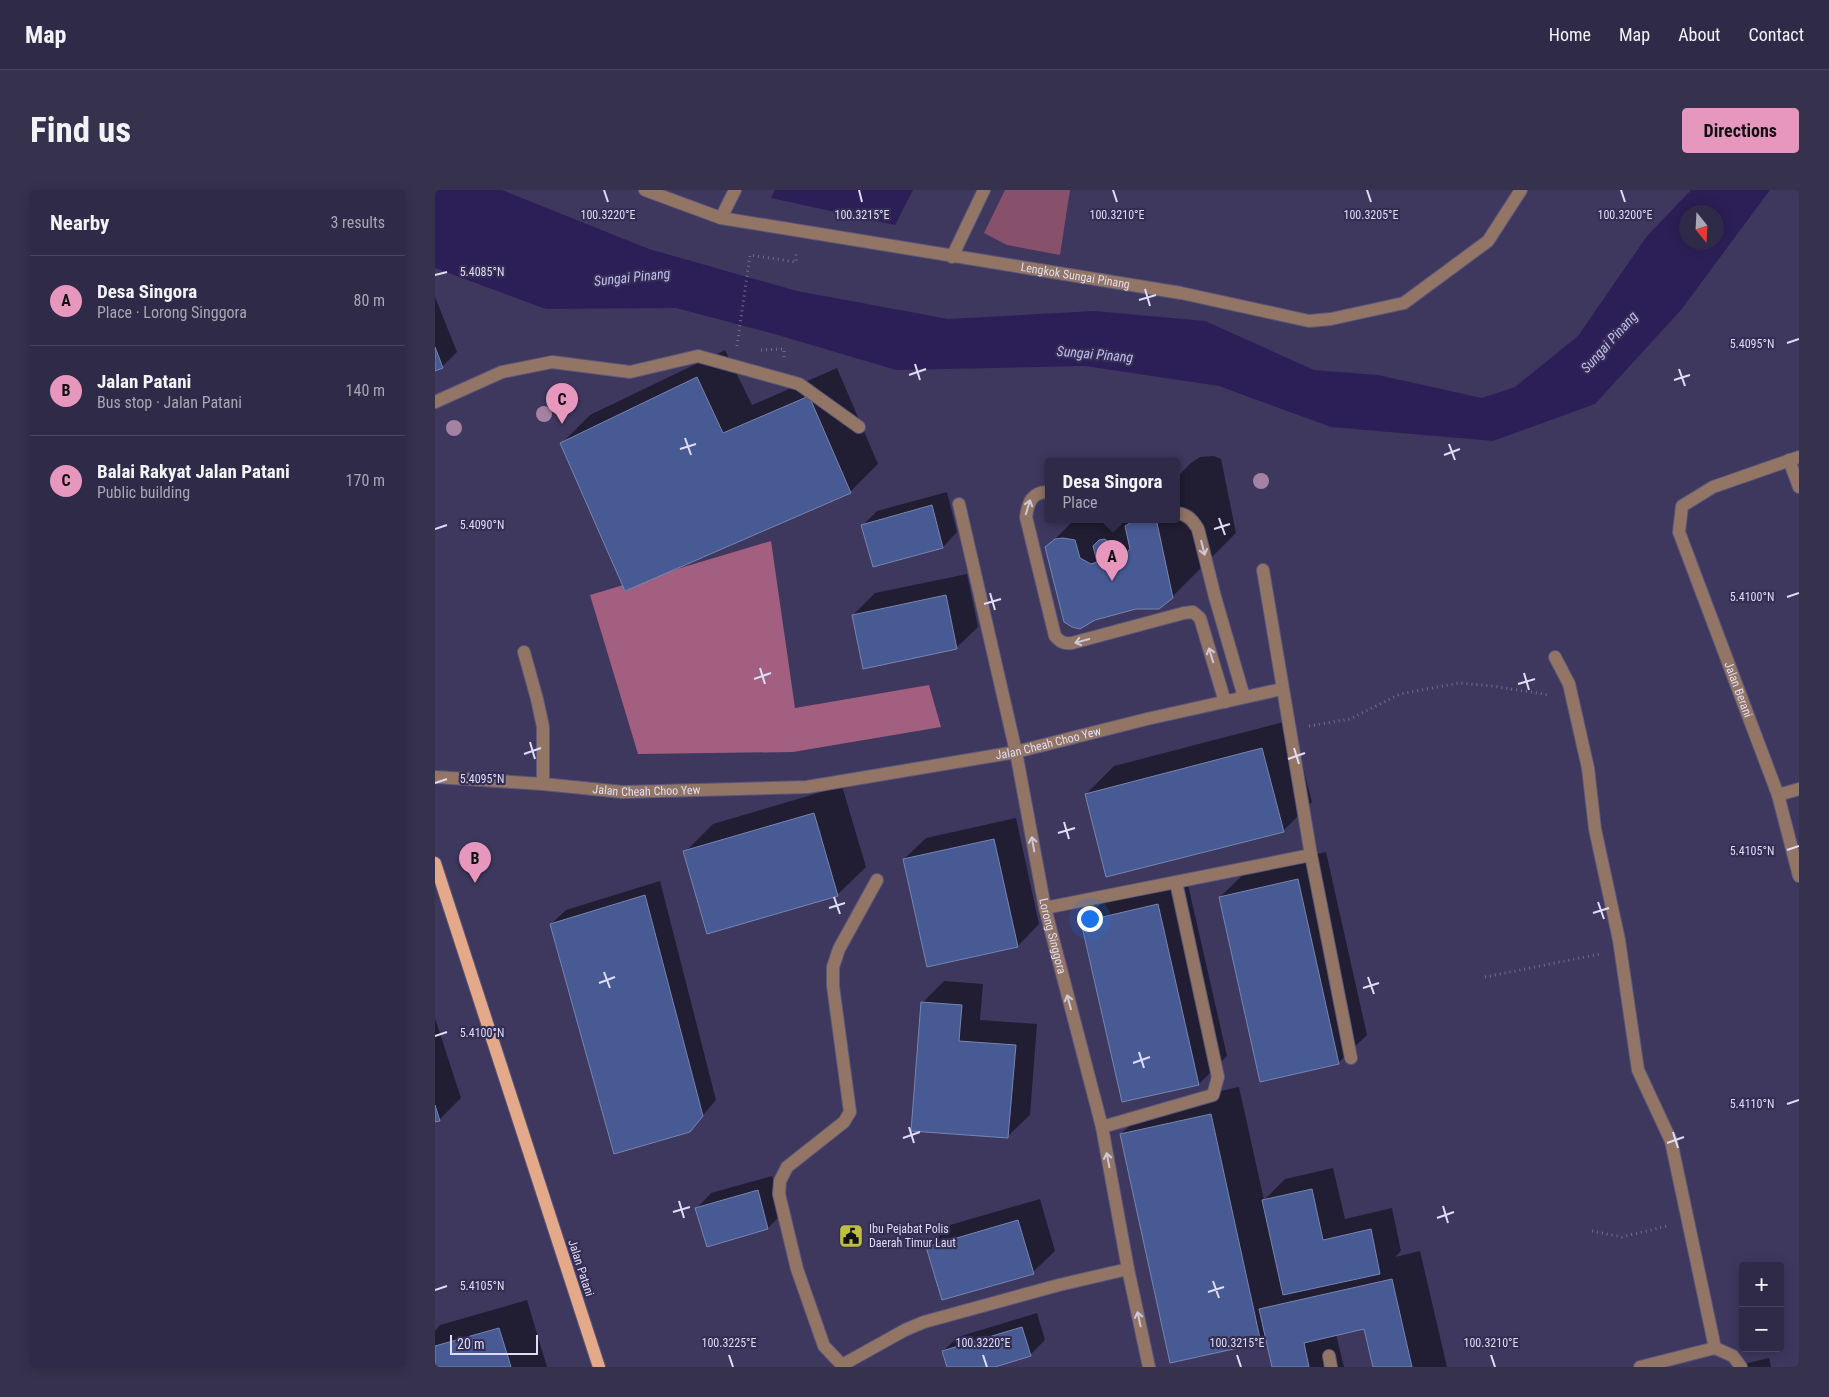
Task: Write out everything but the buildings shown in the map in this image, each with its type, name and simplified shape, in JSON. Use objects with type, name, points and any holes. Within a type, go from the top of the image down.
[{"type":"main road","name":"Jalan Patani","points":[[435,863],[599,1367]]},
{"type":"street","name":"Lengkok Sungai Pinang","points":[[645,190],[721,218],[1181,293],[1309,321],[1331,319],[1404,303],[1488,241],[1521,190]]},
{"type":"street","points":[[721,218],[735,190]]},
{"type":"street","points":[[953,257],[984,190]]},
{"type":"street","points":[[435,402],[502,372],[552,362],[630,372],[698,356],[799,384],[859,427]]},
{"type":"street","points":[[1794,458],[1799,487]]},
{"type":"street","name":"Jalan Berani","points":[[1794,458],[1713,486],[1682,506],[1679,532],[1779,795],[1799,876]]},
{"type":"street","points":[[1045,493],[1037,494],[1031,499],[1027,504],[1026,516],[1055,636],[1059,641],[1072,644],[1193,612],[1199,618],[1225,702]]},
{"type":"street","name":"Lorong Singgora","points":[[959,504],[1016,752],[1045,908],[1102,1127],[1128,1269],[1149,1367]]},
{"type":"street","points":[[1180,513],[1193,520],[1198,529],[1215,598],[1244,697]]},
{"type":"street","points":[[1263,570],[1311,855],[1351,1058]]},
{"type":"street","points":[[524,652],[543,727],[543,784]]},
{"type":"street","points":[[1555,657],[1569,684],[1588,768],[1595,829],[1620,950],[1638,1070],[1671,1141],[1715,1348]]},
{"type":"street","name":"Jalan Cheah Choo Yew","points":[[435,777],[543,784],[623,792],[807,787],[1016,752],[1282,689]]},
{"type":"street","points":[[1779,795],[1799,789]]},
{"type":"street","points":[[1045,908],[1311,855]]},
{"type":"street","points":[[877,880],[839,949],[833,967],[833,986],[850,1112],[844,1122],[787,1167],[780,1181],[779,1194],[797,1269],[824,1346],[842,1366],[905,1330],[923,1322],[1059,1285],[1128,1269]]},
{"type":"street","points":[[1102,1127],[1213,1095],[1218,1077],[1176,882]]},
{"type":"street","points":[[1640,1367],[1715,1348],[1733,1356],[1741,1367]]},
{"type":"path","points":[[736,350],[750,255],[796,262]]},
{"type":"path","points":[[1289,730],[1350,719],[1401,694],[1459,683],[1492,686],[1572,699]]},
{"type":"path","points":[[1485,977],[1620,950]]},
{"type":"path","points":[[1592,1231],[1621,1237],[1687,1222]]},
{"type":"shaded area","points":[[1005,190],[1070,190],[1060,255],[1007,245],[984,233]]},
{"type":"shaded area","points":[[771,541],[795,708],[929,685],[941,727],[793,752],[638,754],[590,595]]},
{"type":"water","name":"Sungai Pinang","points":[[435,190],[502,190],[649,249],[797,291],[948,319],[1094,311],[1205,321],[1314,370],[1378,375],[1482,398],[1515,387],[1578,336],[1647,236],[1691,190],[1770,190],[1681,310],[1595,404],[1493,441],[1331,427],[1219,386],[1085,366],[896,370],[771,333],[676,308],[546,309],[435,268]]},
{"type":"water","points":[[775,190],[913,190],[895,225],[771,198]]},
{"type":"place","name":"Balai Rakyat Jalan Patani","points":[[562,424]]},
{"type":"place","name":"Desa Singora","points":[[1112,581]]},
{"type":"place","name":"Jalan Patani","points":[[475,883]]},
{"type":"place","name":"Ibu Pejabat Polis Daerah Timur Laut","points":[[851,1236]]}]
